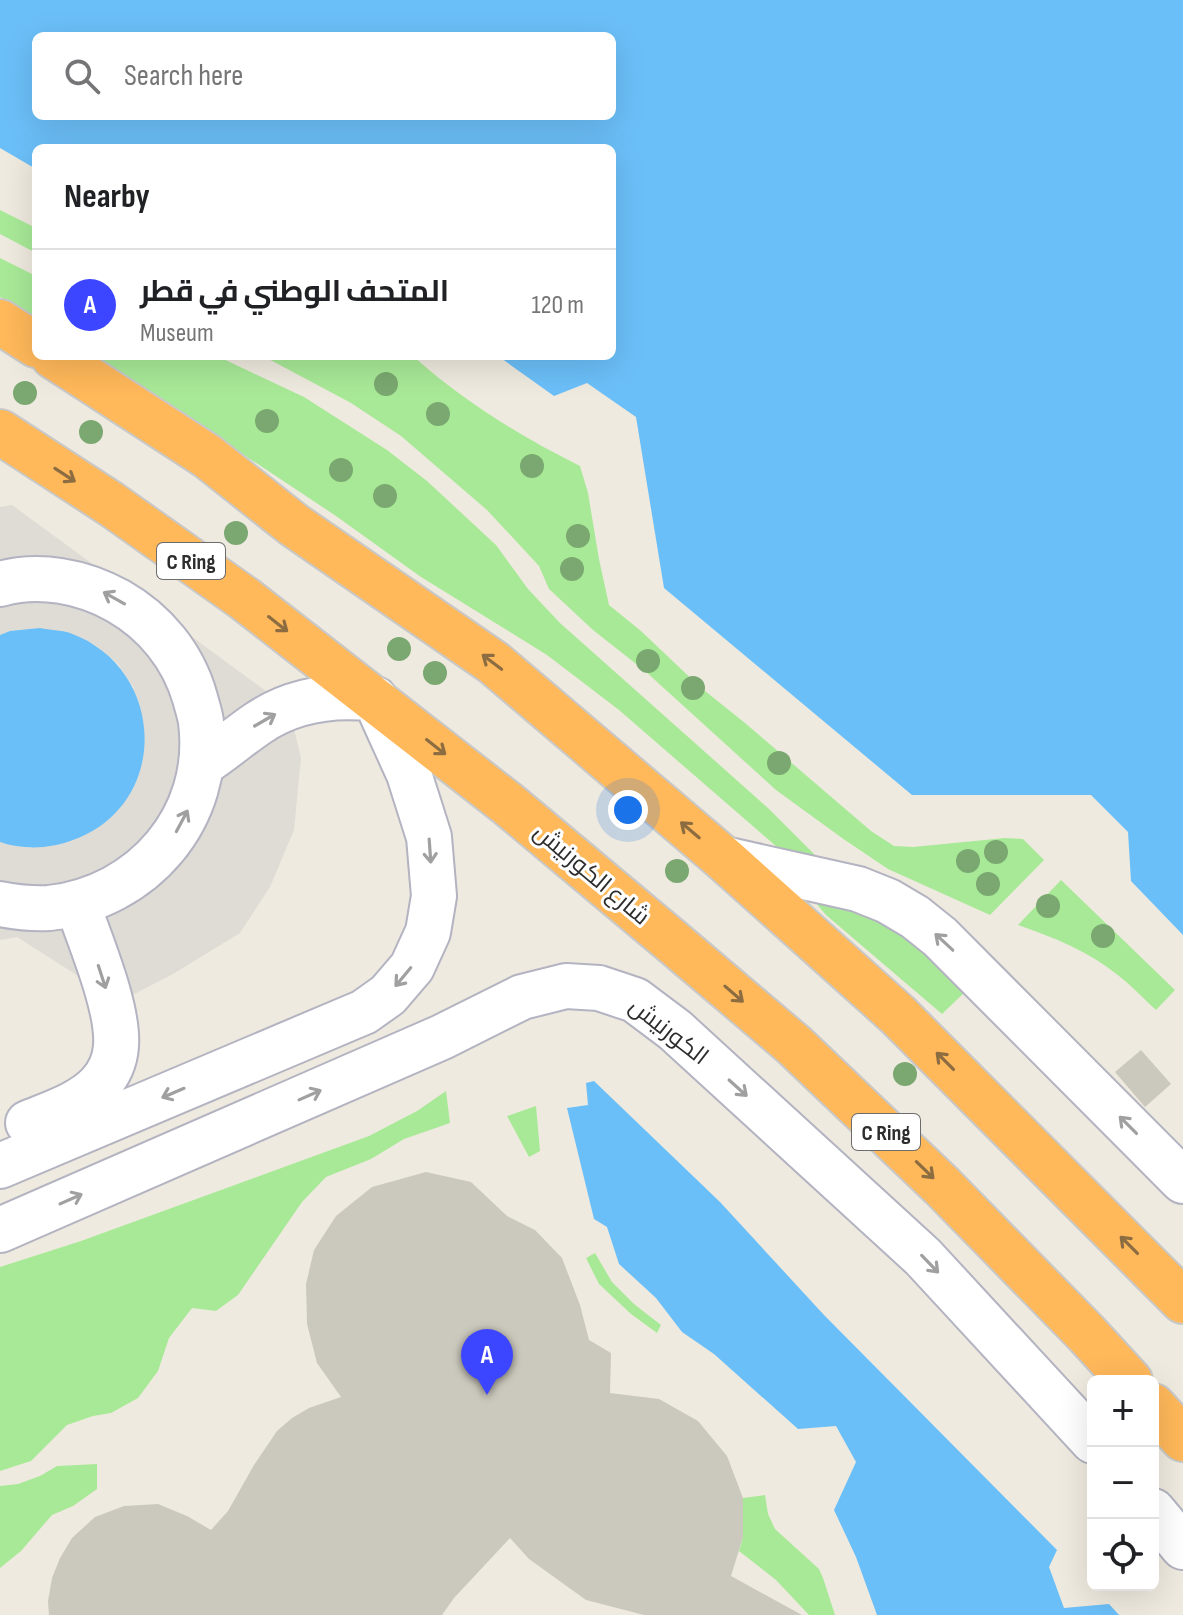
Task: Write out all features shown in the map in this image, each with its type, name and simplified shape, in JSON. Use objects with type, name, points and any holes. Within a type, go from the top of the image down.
[{"type":"highway","points":[[0,322],[32,342]]},
{"type":"highway","points":[[59,360],[207,456],[294,525],[494,663],[724,859],[897,1014],[1183,1301]]},
{"type":"highway","name":"شارع الكورنيش","points":[[0,432],[111,504],[245,599],[508,804],[794,1045],[942,1186],[1124,1375]]},
{"type":"highway","points":[[1159,1413],[1183,1439]]},
{"type":"street","points":[[0,584],[15,580],[58,579],[100,590],[138,612],[168,642],[190,680],[201,721],[202,764],[194,798],[178,829],[157,857],[131,879],[77,903],[46,908],[0,904]]},
{"type":"street","points":[[0,1166],[364,1012],[388,995],[412,967],[428,932],[434,896],[429,837],[409,774],[375,699],[350,696],[297,704],[259,722],[202,764]]},
{"type":"street","points":[[724,859],[858,889],[888,901],[915,917],[940,937],[1183,1181]]},
{"type":"street","points":[[0,1135],[76,1102],[97,1088],[110,1072],[116,1045],[113,1019],[105,985],[77,903]]},
{"type":"street","name":"الكورنيش","points":[[0,1230],[442,1037],[522,997],[566,986],[599,988],[635,1000],[675,1030],[912,1247],[1087,1435]]},
{"type":"street","points":[[1159,1518],[1183,1547]]},
{"type":"green space","points":[[0,210],[32,226],[32,251],[0,234]]},
{"type":"green space","points":[[0,258],[32,274],[32,316],[0,297]]},
{"type":"green space","points":[[101,360],[225,360],[304,397],[387,450],[427,481],[496,545],[528,589],[560,623],[768,808],[816,856],[863,884],[792,860],[619,710],[547,655],[421,577],[336,516]]},
{"type":"green space","points":[[270,360],[418,360],[493,417],[580,466],[609,605],[700,687],[871,831],[894,846],[913,847],[1023,839],[1044,860],[990,915],[888,869],[776,790],[549,589],[539,566],[487,510],[401,436],[351,403]]},
{"type":"green space","points":[[1061,880],[1175,990],[1156,1010],[1108,967],[1084,952],[1018,925]]},
{"type":"green space","points":[[815,902],[875,916],[912,937],[966,991],[942,1014],[826,915]]},
{"type":"green space","points":[[446,1091],[450,1123],[404,1139],[371,1159],[326,1177],[302,1202],[238,1295],[216,1311],[192,1308],[169,1338],[158,1371],[138,1398],[111,1413],[67,1425],[31,1461],[0,1471],[0,1267],[81,1241],[369,1136],[417,1111]]},
{"type":"green space","points":[[536,1106],[540,1151],[529,1157],[507,1116]]},
{"type":"green space","points":[[595,1253],[612,1282],[661,1325],[657,1333],[599,1284],[586,1258]]},
{"type":"green space","points":[[97,1464],[97,1489],[73,1506],[52,1515],[21,1551],[0,1568],[0,1486],[18,1484],[57,1466]]},
{"type":"green space","points":[[765,1495],[768,1514],[775,1529],[819,1569],[835,1615],[809,1615],[776,1580],[739,1551],[743,1537],[743,1498]]},
{"type":"shaded area","points":[[12,505],[289,708],[301,758],[294,830],[270,887],[240,933],[173,974],[119,1002],[17,937],[0,940],[0,842],[31,848],[134,688],[118,664],[95,645],[10,631],[0,635],[0,507]]},
{"type":"water","points":[[0,0],[1183,0],[1183,935],[1131,881],[1128,832],[1091,795],[912,795],[664,588],[636,417],[587,383],[554,396],[504,360],[616,360],[616,144],[32,144],[32,167],[0,148]]},
{"type":"water","points":[[40,628],[70,633],[102,651],[125,675],[139,705],[145,736],[141,768],[128,798],[105,822],[64,843],[27,847],[0,842],[0,635]]},
{"type":"water","points":[[594,1081],[720,1202],[824,1315],[1057,1550],[1049,1567],[1064,1608],[1109,1604],[1119,1615],[877,1615],[856,1557],[834,1510],[856,1462],[836,1426],[798,1429],[714,1354],[682,1332],[656,1298],[619,1264],[607,1227],[594,1219],[567,1108],[588,1105],[586,1083]]},
{"type":"building","points":[[1141,1050],[1171,1084],[1145,1107],[1115,1072]]},
{"type":"building","points":[[426,1172],[471,1182],[507,1216],[535,1230],[562,1258],[589,1340],[611,1353],[610,1393],[659,1399],[698,1421],[727,1456],[743,1498],[743,1537],[731,1576],[802,1615],[644,1615],[586,1600],[529,1559],[510,1538],[442,1615],[49,1615],[52,1578],[60,1558],[72,1538],[95,1517],[124,1506],[158,1504],[211,1530],[228,1511],[277,1431],[309,1408],[341,1397],[317,1363],[307,1324],[306,1284],[314,1250],[336,1216],[372,1187]]},
{"type":"place","name":"المتحف الوطني في قطر","points":[[487,1395]]}]
